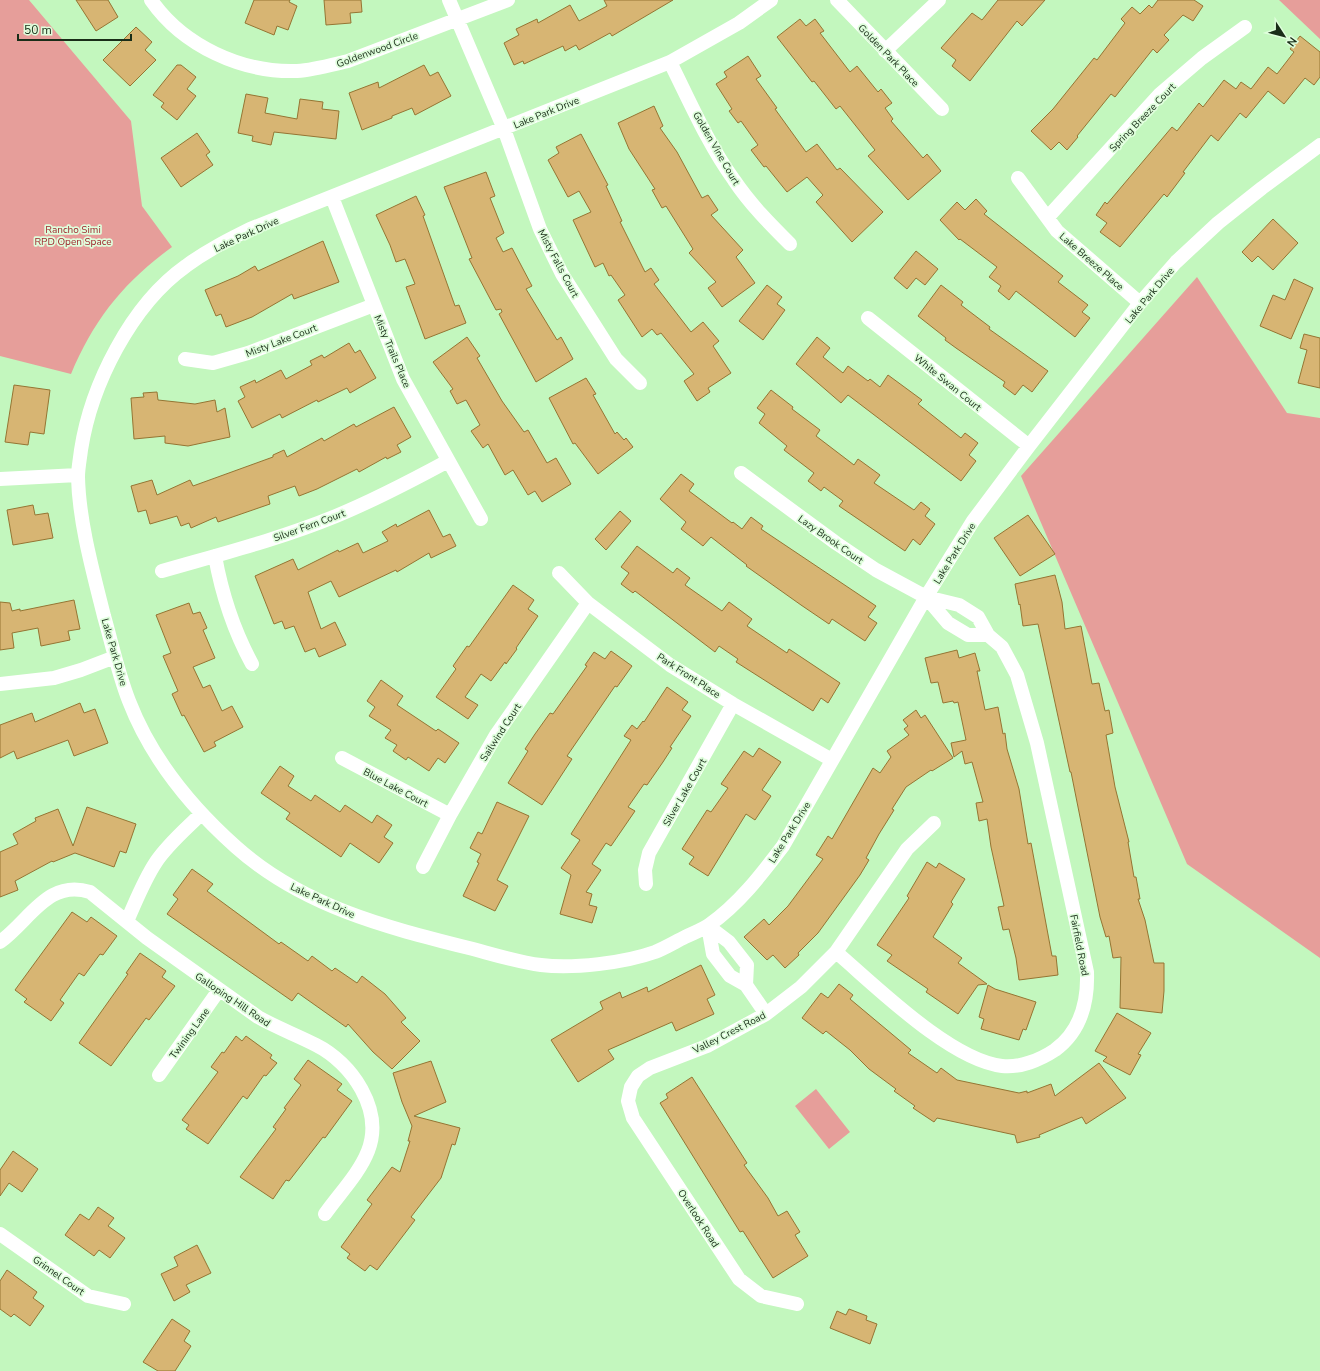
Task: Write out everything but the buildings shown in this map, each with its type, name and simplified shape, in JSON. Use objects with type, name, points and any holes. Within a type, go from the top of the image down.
[{"type":"street","name":"Goldenwood Circle","points":[[151,0],[172,24],[189,38],[212,52],[231,60],[273,70],[297,71],[320,68],[348,61],[508,0]]},
{"type":"street","points":[[449,0],[456,20],[504,129]]},
{"type":"street","name":"Lake Park Drive","points":[[771,0],[739,23],[670,62],[250,229],[218,245],[183,267],[155,294],[126,332],[101,377],[85,427],[78,475],[92,569],[115,657],[129,700],[148,741],[172,780],[201,814],[238,849],[278,879],[323,903],[370,922],[507,958],[542,965],[602,964],[654,952],[708,926],[759,878],[783,846],[926,596],[973,521],[1140,303],[1176,262],[1218,223],[1320,145]]},
{"type":"street","name":"Golden Park Place","points":[[838,0],[885,51],[942,109]]},
{"type":"street","points":[[885,51],[939,0]]},
{"type":"street","name":"Spring Breeze Court","points":[[1048,217],[1160,94],[1202,58],[1245,27]]},
{"type":"street","name":"Golden Vine Court","points":[[670,62],[706,133],[734,180],[767,222],[790,244]]},
{"type":"street","name":"Misty Falls Court","points":[[504,129],[540,229],[562,274],[616,359],[640,383]]},
{"type":"street","name":"Lake Breeze Place","points":[[1018,178],[1057,231],[1140,303]]},
{"type":"street","name":"Misty Trails Place","points":[[332,197],[403,379],[481,519]]},
{"type":"street","name":"Misty Lake Court","points":[[185,359],[213,364],[248,353],[374,305]]},
{"type":"street","name":"White Swan Court","points":[[868,318],[1029,446]]},
{"type":"street","name":"Silver Fern Court","points":[[162,570],[288,534],[336,516],[390,492],[448,461]]},
{"type":"street","name":"Lazy Brook Court","points":[[741,473],[836,543],[876,570],[926,596]]},
{"type":"street","points":[[0,479],[78,475]]},
{"type":"street","points":[[215,556],[220,584],[229,613],[239,640],[252,664]]},
{"type":"street","name":"Park Front Place","points":[[559,572],[588,603],[670,665],[734,704],[832,760]]},
{"type":"street","points":[[926,596],[948,623],[968,635],[988,635]]},
{"type":"street","name":"Fairfield Road","points":[[836,952],[934,1035],[960,1051],[991,1064],[1003,1066],[1021,1065],[1046,1056],[1059,1047],[1069,1036],[1084,1010],[1088,992],[1087,972],[1037,743],[1017,675],[1002,646],[988,635],[978,618],[959,605],[926,596]]},
{"type":"street","name":"Sailwind Court","points":[[423,867],[450,815],[496,735],[588,603]]},
{"type":"street","points":[[0,684],[54,678],[81,670],[115,657]]},
{"type":"street","name":"Silver Lake Court","points":[[646,884],[646,870],[649,853],[734,704]]},
{"type":"street","name":"Blue Lake Court","points":[[342,758],[450,815]]},
{"type":"street","points":[[127,921],[146,879],[157,861],[171,843],[201,814]]},
{"type":"street","name":"Valley Crest Road","points":[[628,1101],[631,1087],[638,1076],[650,1068],[707,1046],[766,1014],[801,987],[836,952],[907,849],[934,823]]},
{"type":"street","name":"Galloping Hill Road","points":[[0,942],[15,931],[43,902],[55,892],[79,888],[90,892],[147,938],[276,1028],[316,1045],[335,1057],[351,1074],[363,1093],[371,1114],[372,1132],[368,1150],[359,1166],[325,1214]]},
{"type":"street","points":[[708,926],[730,942],[747,965],[746,985]]},
{"type":"street","points":[[708,926],[713,954],[730,976],[746,985],[766,1014]]},
{"type":"street","name":"Twining Lane","points":[[159,1075],[220,990]]},
{"type":"street","name":"Overlook Road","points":[[628,1101],[633,1118],[739,1279],[761,1296],[797,1304]]},
{"type":"street","name":"Grinnel Court","points":[[0,1234],[88,1296],[124,1304]]},
{"type":"green space","name":"Rancho Simi RPD Open Space","points":[[0,0],[29,0],[131,121],[142,206],[172,247],[139,274],[112,303],[90,336],[71,374],[0,356]]},
{"type":"green space","points":[[1279,0],[1320,0],[1320,39]]},
{"type":"green space","points":[[1197,277],[1287,413],[1320,418],[1320,958],[1187,864],[1021,476]]},
{"type":"green space","points":[[816,1089],[850,1132],[829,1149],[795,1106]]}]
